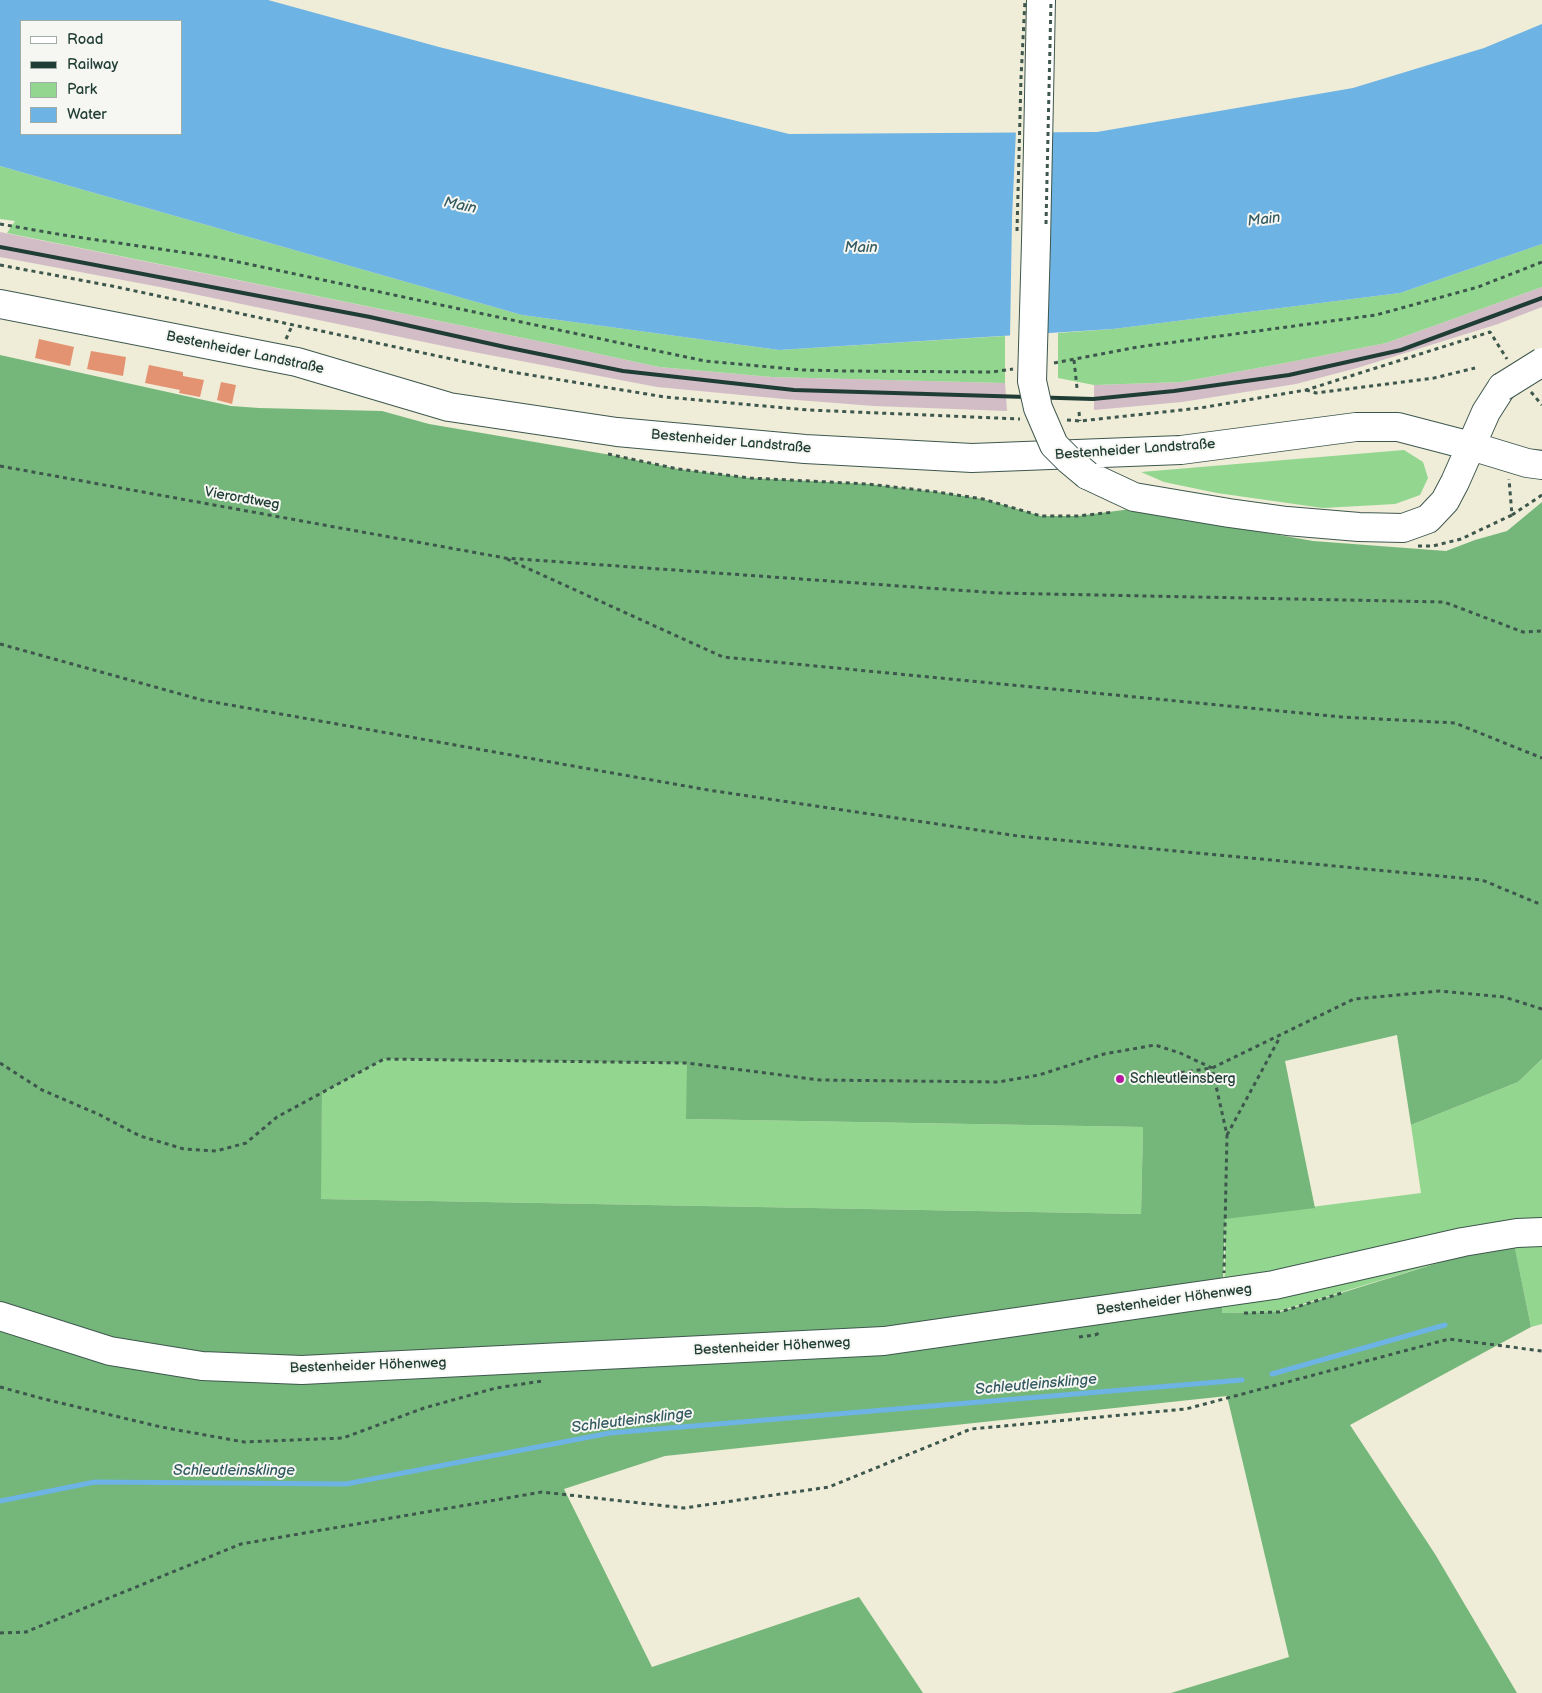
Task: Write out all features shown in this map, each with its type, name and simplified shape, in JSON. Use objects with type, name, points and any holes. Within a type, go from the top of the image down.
[{"type":"main road","points":[[1041,0],[1032,381],[1038,408],[1054,445],[1068,460],[1087,474],[1106,485],[1134,497],[1287,521],[1359,527],[1403,528],[1428,519],[1445,501],[1486,412],[1502,387],[1542,362]]},
{"type":"main road","name":"Bestenheider Landstraße","points":[[0,304],[297,362],[449,406],[617,432],[806,449],[972,458],[1181,450],[1356,427],[1398,427],[1520,461],[1542,465]]},
{"type":"main road","name":"Bestenheider Höhenweg","points":[[0,1316],[110,1351],[202,1366],[302,1370],[884,1341],[1274,1285],[1463,1242],[1517,1233],[1542,1232]]},
{"type":"path","points":[[0,224],[63,235],[215,256],[705,361],[803,370],[847,371],[992,372],[1019,368]]},
{"type":"path","points":[[1046,364],[1138,347],[1376,315],[1478,287],[1542,262]]},
{"type":"path","points":[[0,265],[112,286],[512,372],[664,397],[808,410],[1023,419]]},
{"type":"path","points":[[1061,420],[1080,421],[1200,408],[1306,390],[1490,332]]},
{"type":"path","points":[[1074,360],[1077,388]]},
{"type":"path","points":[[1306,390],[1316,394],[1434,378],[1475,368]]},
{"type":"path","points":[[1079,412],[1080,421]]},
{"type":"path","points":[[604,454],[678,469],[750,478],[868,484],[936,492],[984,499],[1041,516],[1078,516],[1112,512],[1131,508],[1134,497]]},
{"type":"path","name":"Vierordtweg","points":[[0,466],[505,558]]},
{"type":"path","points":[[1512,515],[1542,495]]},
{"type":"path","points":[[505,558],[998,593],[1444,602],[1523,632],[1542,631]]},
{"type":"path","points":[[505,558],[723,657],[1332,716],[1455,723],[1542,758]]},
{"type":"path","points":[[0,644],[202,700],[699,788],[1018,836],[1482,880],[1542,905]]},
{"type":"path","points":[[1157,1076],[1212,1068],[1354,999],[1440,991],[1504,997],[1542,1009]]},
{"type":"path","points":[[1227,1135],[1281,1036]]},
{"type":"path","points":[[0,1064],[42,1090],[100,1115],[140,1136],[184,1149],[216,1151],[246,1143],[277,1117],[384,1059],[687,1063],[820,1080],[998,1082],[1039,1075],[1104,1054],[1155,1045],[1180,1053],[1212,1068]]},
{"type":"path","points":[[1212,1068],[1227,1135],[1224,1293]]},
{"type":"path","points":[[0,1633],[26,1632],[241,1544],[542,1492],[684,1508],[829,1487],[971,1429],[1186,1409],[1448,1339],[1542,1350]]},
{"type":"shaded area","points":[[0,232],[659,367],[772,377],[1005,383],[1007,411],[874,406],[657,387],[453,348],[160,287],[0,257]]},
{"type":"shaded area","points":[[1542,287],[1542,307],[1498,324],[1357,368],[1296,384],[1182,402],[1094,410],[1094,385],[1181,382],[1386,343]]},
{"type":"green space","points":[[0,166],[522,315],[779,350],[1005,336],[1005,383],[772,377],[659,367],[7,233],[15,221],[0,219]]},
{"type":"green space","points":[[1542,244],[1542,287],[1386,343],[1181,382],[1094,385],[1058,378],[1058,333],[1113,329],[1400,293]]},
{"type":"green space","points":[[0,355],[231,406],[382,411],[429,424],[611,455],[678,469],[750,478],[868,484],[937,492],[983,499],[1041,516],[1078,516],[1131,509],[1313,541],[1446,551],[1507,531],[1542,502],[1542,1059],[1518,1082],[1411,1125],[1397,1035],[1285,1061],[1315,1208],[1225,1219],[1222,1313],[1280,1312],[1457,1257],[1512,1234],[1531,1327],[1350,1425],[1435,1554],[1517,1693],[1171,1693],[1289,1657],[1227,1396],[665,1456],[564,1489],[652,1667],[859,1597],[923,1693],[0,1693]],"holes":[[[384,1059],[687,1063],[686,1119],[1143,1127],[1141,1214],[321,1199],[322,1093]]]},
{"type":"green space","points":[[1404,450],[1423,462],[1428,478],[1420,495],[1395,504],[1323,508],[1217,493],[1164,482],[1141,472]]},
{"type":"green space","points":[[384,1059],[687,1063],[687,1119],[1143,1127],[1141,1214],[320,1199],[322,1093]]},
{"type":"green space","points":[[1542,1059],[1542,1324],[1531,1327],[1512,1235],[1457,1257],[1276,1312],[1222,1313],[1225,1269],[1225,1218],[1421,1193],[1411,1125],[1518,1082]]},
{"type":"water","name":"Main","points":[[0,0],[268,0],[439,47],[789,134],[1097,132],[1353,88],[1484,48],[1542,24],[1542,244],[1400,293],[1113,329],[779,350],[522,315],[0,166]]},
{"type":"pier","points":[[1016,130],[1051,130],[1046,336],[1010,338]]},
{"type":"building","points":[[39,339],[74,347],[70,366],[35,358]]},
{"type":"building","points":[[91,351],[126,357],[123,376],[87,369]]},
{"type":"building","points":[[149,365],[183,372],[183,376],[204,380],[200,397],[179,393],[180,390],[145,383]]},
{"type":"building","points":[[221,382],[236,385],[232,404],[217,400]]},
{"type":"waterway","name":"Schleutleinsklinge","points":[[1272,1374],[1445,1325]]},
{"type":"waterway","name":"Schleutleinsklinge","points":[[0,1501],[95,1482],[346,1484],[610,1433],[1242,1380]]},
{"type":"railway","points":[[0,247],[370,317],[623,371],[794,390],[1093,399],[1174,391],[1289,375],[1401,350],[1542,298]]},
{"type":"place","name":"Schleutleinsberg","points":[[1120,1079]]}]
